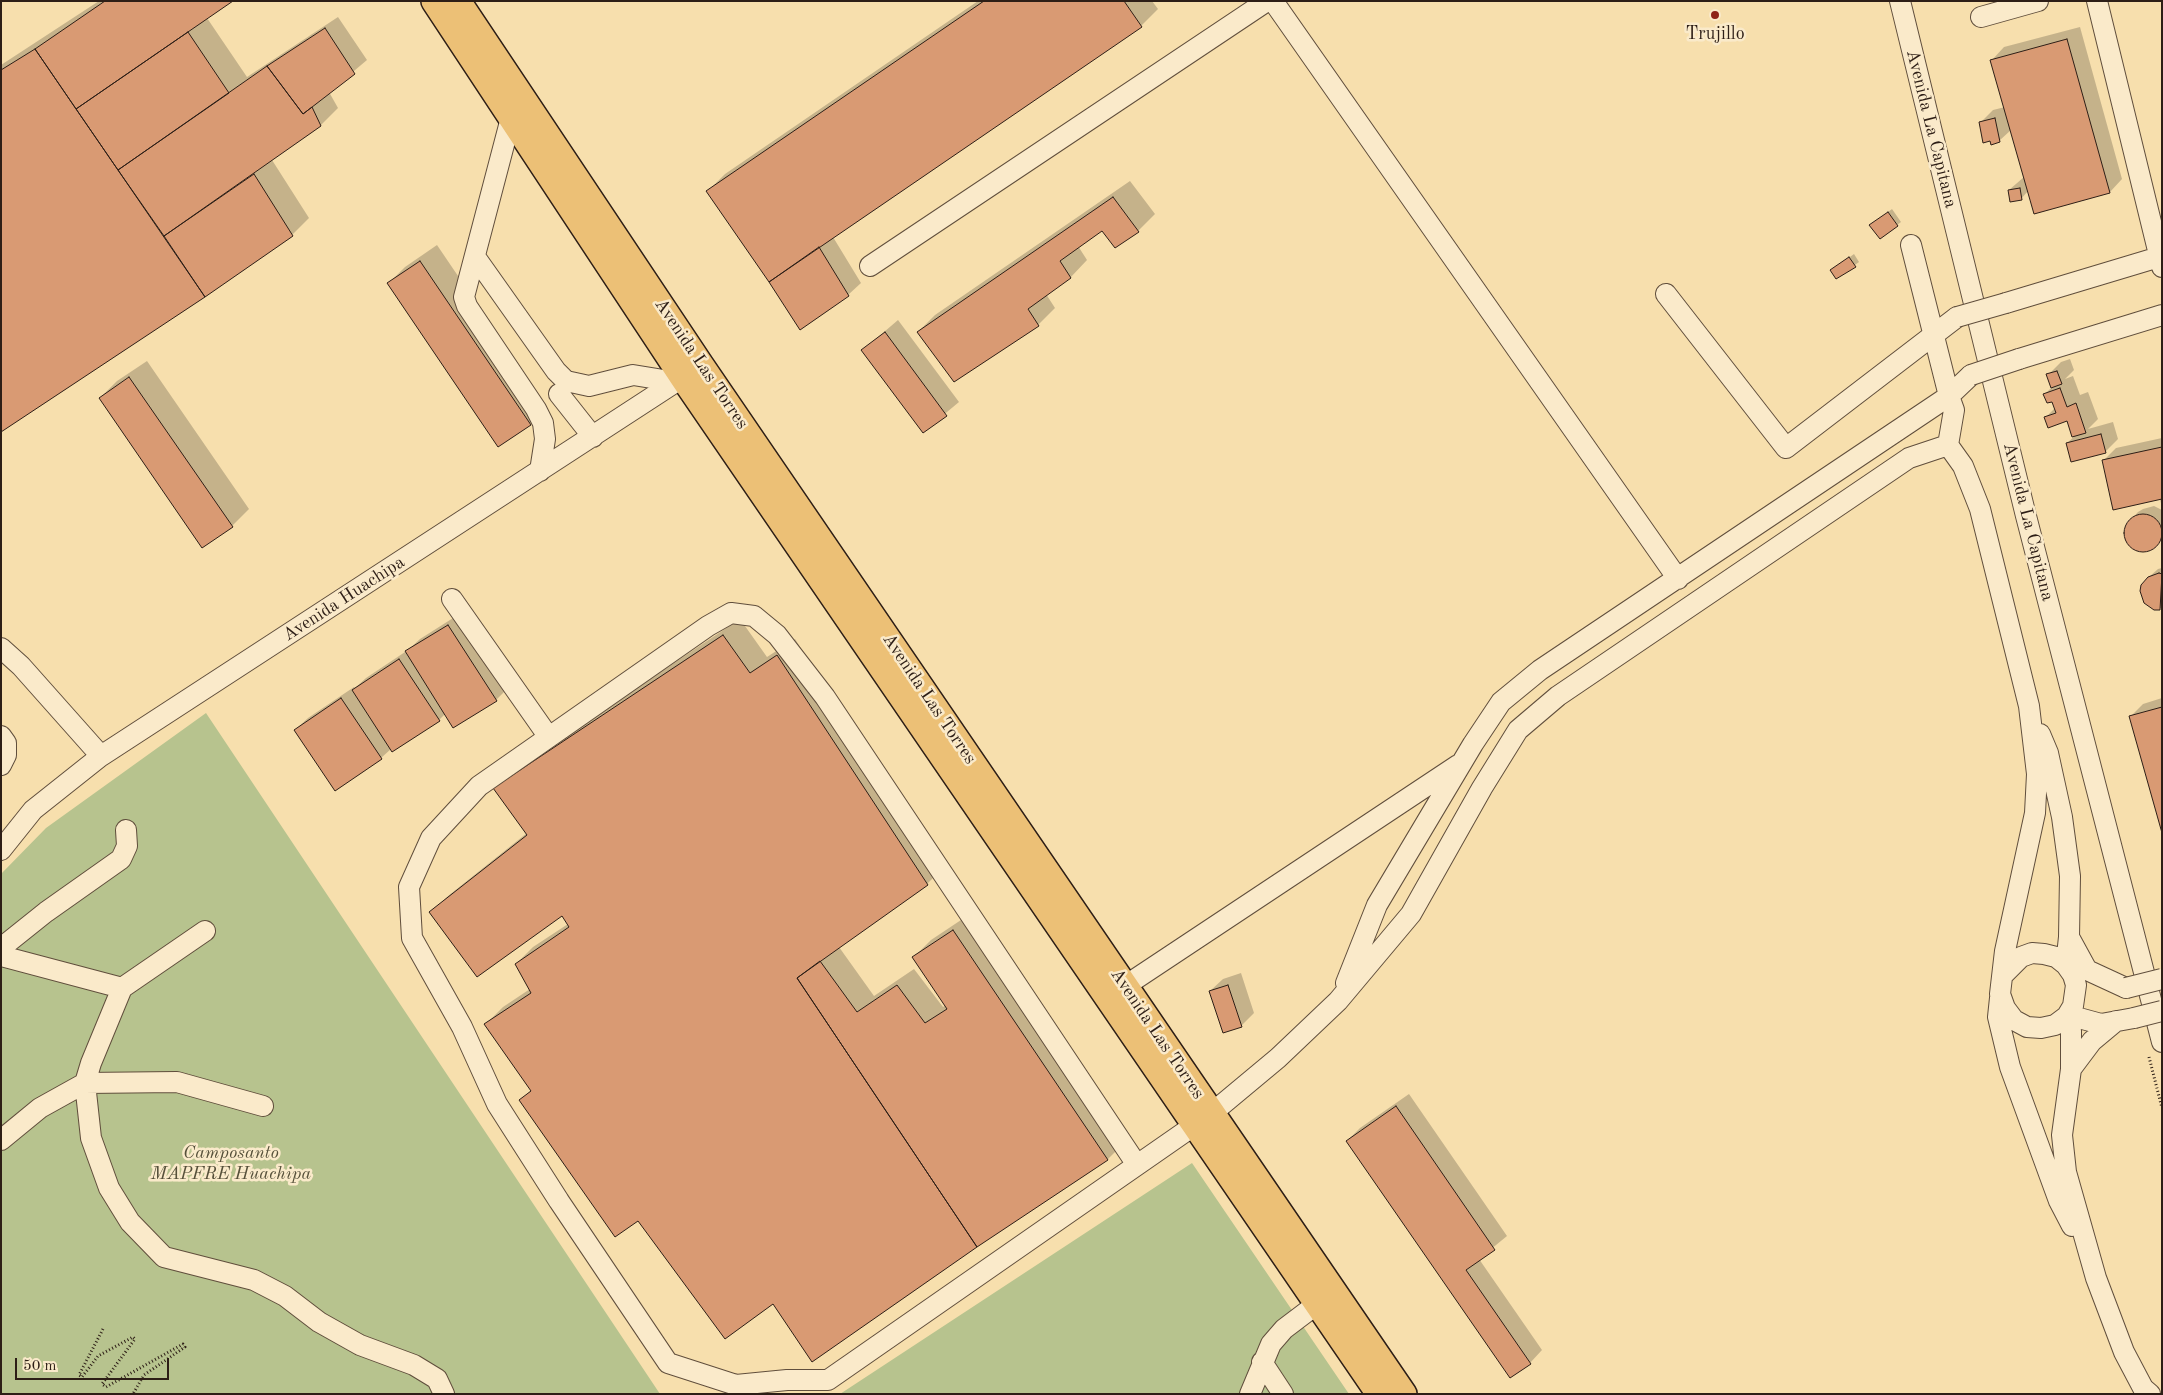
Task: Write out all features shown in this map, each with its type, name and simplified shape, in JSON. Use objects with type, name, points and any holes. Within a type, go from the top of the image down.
[{"type":"main road","name":"Avenida Las Torres","points":[[434,1],[511,118],[687,375],[1203,1119],[1404,1394]]},
{"type":"main road","name":"Avenida Las Torres","points":[[458,1],[687,375],[1125,986],[1203,1119],[1317,1304],[1379,1394]]},
{"type":"street","points":[[870,266],[1267,1]]},
{"type":"street","points":[[1273,1],[1678,578]]},
{"type":"street","name":"Avenida La Capitana","points":[[1900,1],[2021,497],[2162,1042]]},
{"type":"street","points":[[1981,16],[2038,1]]},
{"type":"street","points":[[1666,294],[1786,448],[1957,317],[2161,262],[2097,1]]},
{"type":"street","points":[[511,118],[476,258],[464,296],[467,306],[536,409],[543,423],[545,439],[540,471]]},
{"type":"street","points":[[1910,244],[1954,410],[1948,446],[1963,466],[1980,509],[2029,706],[2037,774],[2035,813],[2006,951],[1998,1017],[2010,1067],[2059,1201],[2088,1256]]},
{"type":"street","points":[[476,258],[556,371],[566,380],[567,389],[593,437]]},
{"type":"street","points":[[1338,1001],[1377,905],[1501,702],[1514,691],[1540,670],[1950,396],[1970,375],[2162,315]]},
{"type":"street","points":[[536,409],[567,389],[589,386],[633,375],[687,375]]},
{"type":"street","name":"Avenida Huachipa","points":[[1,850],[33,810],[101,756],[687,375]]},
{"type":"street","points":[[1137,1165],[825,697],[777,635],[754,616],[731,613],[708,626],[479,786],[431,838],[409,887],[412,938],[462,1026],[497,1104],[668,1364],[736,1384],[787,1380],[828,1380],[1137,1165],[1203,1119],[1278,1058],[1338,1001],[1411,914],[1482,788],[1518,730],[1558,696],[1909,458],[1948,446]]},
{"type":"street","points":[[452,599],[548,736]]},
{"type":"street","points":[[1,648],[11,665],[101,756]]},
{"type":"street","points":[[2000,994],[2005,1008],[2014,1020],[2027,1027],[2041,1028],[2055,1025],[2067,1015],[2076,996],[2076,985],[2066,966],[2069,937],[2070,876],[2062,817],[2048,753],[2029,706]]},
{"type":"street","points":[[1,736],[6,743],[6,755],[1,765]]},
{"type":"street","points":[[1125,986],[1462,763]]},
{"type":"street","points":[[1,948],[46,912],[121,859],[127,846],[126,830]]},
{"type":"street","points":[[205,930],[122,988],[91,1063],[85,1083],[91,1138],[109,1188],[130,1222],[164,1257],[254,1280],[286,1296],[319,1322],[360,1345],[422,1369],[437,1378],[444,1394]]},
{"type":"street","points":[[2069,937],[2087,970]]},
{"type":"street","points":[[2004,974],[2021,957],[2032,953],[2050,956],[2066,966],[2087,970],[2126,988],[2162,979]]},
{"type":"street","points":[[1,956],[122,988]]},
{"type":"street","points":[[2067,1015],[2101,1024],[2162,1011]]},
{"type":"street","points":[[2067,1015],[2071,1031],[2071,1069],[2062,1134],[2066,1172],[2088,1256],[2124,1352],[2143,1388],[2150,1394]]},
{"type":"street","points":[[2071,1069],[2092,1041],[2125,1019]]},
{"type":"street","points":[[1,1140],[40,1108],[85,1083],[177,1082],[263,1106]]},
{"type":"street","points":[[1250,1394],[1270,1344],[1317,1304]]},
{"type":"street","points":[[1262,1362],[1283,1394]]},
{"type":"path","points":[[102,1329],[79,1375],[82,1377],[98,1356],[133,1337],[135,1339],[102,1384],[106,1387],[183,1344],[185,1347],[144,1375],[133,1394]]},
{"type":"green space","name":"Camposanto MAPFRE Huachipa","points":[[206,713],[660,1394],[1,1394],[1,874],[46,828]]},
{"type":"green space","points":[[1192,1163],[1349,1394],[840,1394]]},
{"type":"building","points":[[105,1],[233,1],[76,109],[35,49]]},
{"type":"building","points":[[984,1],[1124,1],[1142,27],[769,282],[706,191]]},
{"type":"building","points":[[325,28],[355,74],[303,114],[267,66]]},
{"type":"building","points":[[188,32],[229,93],[118,170],[76,109]]},
{"type":"building","points":[[2067,39],[2110,193],[2034,214],[1990,60]]},
{"type":"building","points":[[35,49],[205,297],[1,432],[1,70]]},
{"type":"building","points":[[267,66],[303,114],[312,107],[321,126],[164,236],[118,170]]},
{"type":"building","points":[[1995,118],[2000,142],[1991,145],[1990,141],[1983,143],[1979,122]]},
{"type":"building","points":[[254,174],[293,236],[205,297],[164,236]]},
{"type":"building","points":[[2020,188],[2022,200],[2010,202],[2008,190]]},
{"type":"building","points":[[1113,197],[1139,232],[1115,248],[1102,231],[1060,261],[1071,278],[1028,309],[1039,326],[954,382],[917,332]]},
{"type":"building","points":[[1888,212],[1898,226],[1880,239],[1869,225]]},
{"type":"building","points":[[819,247],[849,296],[800,330],[769,282]]},
{"type":"building","points":[[1849,257],[1856,267],[1836,279],[1830,270]]},
{"type":"building","points":[[420,261],[531,425],[498,447],[387,283]]},
{"type":"building","points":[[885,332],[947,416],[923,433],[861,350]]},
{"type":"building","points":[[2057,371],[2062,384],[2051,388],[2046,374]]},
{"type":"building","points":[[129,377],[233,527],[202,548],[99,398]]},
{"type":"building","points":[[2060,388],[2067,407],[2076,403],[2086,433],[2072,437],[2067,421],[2048,428],[2044,417],[2056,413],[2052,402],[2047,403],[2043,394]]},
{"type":"building","points":[[2101,434],[2106,453],[2071,462],[2066,443]]},
{"type":"building","points":[[2162,447],[2162,499],[2113,510],[2102,460]]},
{"type":"building","points":[[2143,514],[2156,520],[2162,533],[2156,546],[2143,552],[2130,546],[2124,533],[2130,520]]},
{"type":"building","points":[[2159,573],[2162,574],[2160,610],[2154,610],[2144,603],[2140,591],[2141,585],[2148,577]]},
{"type":"building","points":[[448,625],[497,701],[453,728],[405,651]]},
{"type":"building","points":[[723,635],[750,673],[777,655],[928,885],[797,978],[977,1247],[812,1362],[773,1304],[725,1339],[638,1221],[615,1237],[519,1100],[531,1091],[484,1024],[531,993],[515,964],[569,927],[562,916],[477,977],[429,912],[527,835],[493,788]]},
{"type":"building","points":[[399,659],[440,721],[392,752],[352,690]]},
{"type":"building","points":[[341,698],[382,759],[335,791],[294,730]]},
{"type":"building","points":[[2162,707],[2162,833],[2129,716]]},
{"type":"building","points":[[953,930],[1108,1160],[977,1247],[797,978],[820,961],[857,1012],[897,985],[925,1023],[947,1009],[912,957]]},
{"type":"building","points":[[1228,985],[1242,1027],[1223,1033],[1209,991]]},
{"type":"building","points":[[1396,1106],[1495,1250],[1466,1270],[1531,1364],[1510,1378],[1346,1141]]},
{"type":"place","name":"Trujillo","points":[[1715,15]]}]
